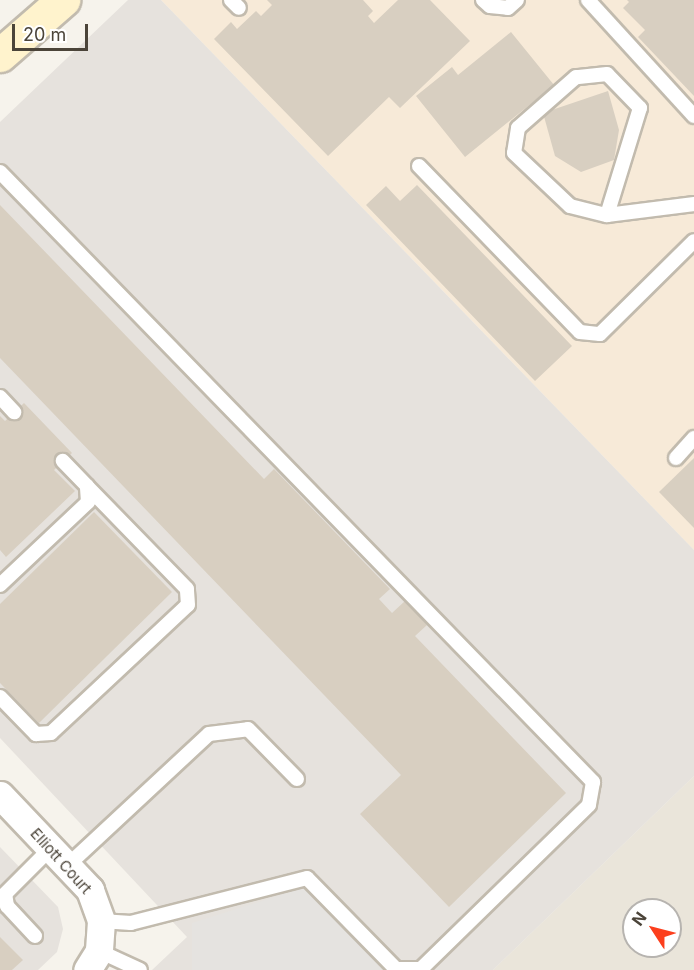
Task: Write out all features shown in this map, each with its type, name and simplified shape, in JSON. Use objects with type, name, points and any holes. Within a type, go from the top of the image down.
[{"type":"main road","points":[[0,55],[63,0]]},
{"type":"street","name":"Elliott Court","points":[[1,799],[90,890],[101,921],[93,961]]},
{"type":"lane","points":[[483,0],[490,6],[508,8],[517,0]]},
{"type":"lane","points":[[588,0],[694,116]]},
{"type":"lane","points":[[607,215],[640,108],[607,74],[576,77],[518,128],[514,153],[570,206],[607,215],[694,204]]},
{"type":"lane","points":[[419,166],[580,332],[600,334],[694,241]]},
{"type":"lane","points":[[0,172],[593,782],[589,805],[422,969],[396,969],[307,879],[131,923],[101,921]]},
{"type":"lane","points":[[0,397],[14,412]]},
{"type":"lane","points":[[676,458],[694,438]]},
{"type":"lane","points":[[0,697],[36,734],[51,733],[188,604],[187,589],[63,461]]},
{"type":"lane","points":[[3,576],[88,502],[87,486]]},
{"type":"lane","points":[[35,936],[7,906],[5,894],[59,857],[209,734],[248,729],[297,779]]},
{"type":"lane","points":[[93,961],[140,970]]},
{"type":"shaded area","points":[[128,0],[161,0],[694,550],[694,776],[493,970],[152,970],[187,937],[0,738],[0,122]]},
{"type":"shaded area","points":[[161,0],[694,0],[694,550]]},
{"type":"shaded area","points":[[694,776],[694,970],[493,970]]},
{"type":"shaded area","points":[[0,847],[58,907],[63,929],[57,952],[38,970],[0,970]]},
{"type":"shaded area","points":[[306,887],[386,970],[192,970],[192,923]]},
{"type":"building","points":[[267,0],[363,0],[373,11],[368,16],[374,23],[398,0],[430,0],[470,41],[400,108],[389,97],[328,156],[214,39],[231,22],[237,29],[256,11],[261,16],[272,5]]},
{"type":"building","points":[[627,0],[694,0],[694,96],[638,37],[645,30],[623,8],[629,2]]},
{"type":"building","points":[[511,32],[554,85],[465,157],[416,96],[452,67],[458,75]]},
{"type":"building","points":[[608,91],[619,130],[614,160],[581,172],[555,156],[543,113]]},
{"type":"building","points":[[417,185],[572,346],[535,381],[366,205],[386,186],[400,201]]},
{"type":"building","points":[[0,205],[264,479],[274,469],[390,589],[379,599],[392,613],[405,601],[427,625],[415,636],[566,793],[449,907],[360,814],[401,775],[0,358]]},
{"type":"building","points":[[24,403],[72,453],[54,470],[75,491],[6,557],[0,550],[0,416],[5,421]]},
{"type":"building","points":[[694,458],[694,528],[659,492]]},
{"type":"building","points":[[94,512],[172,592],[39,723],[0,683],[0,604]]},
{"type":"building","points":[[0,937],[23,960],[12,970],[0,970]]}]
